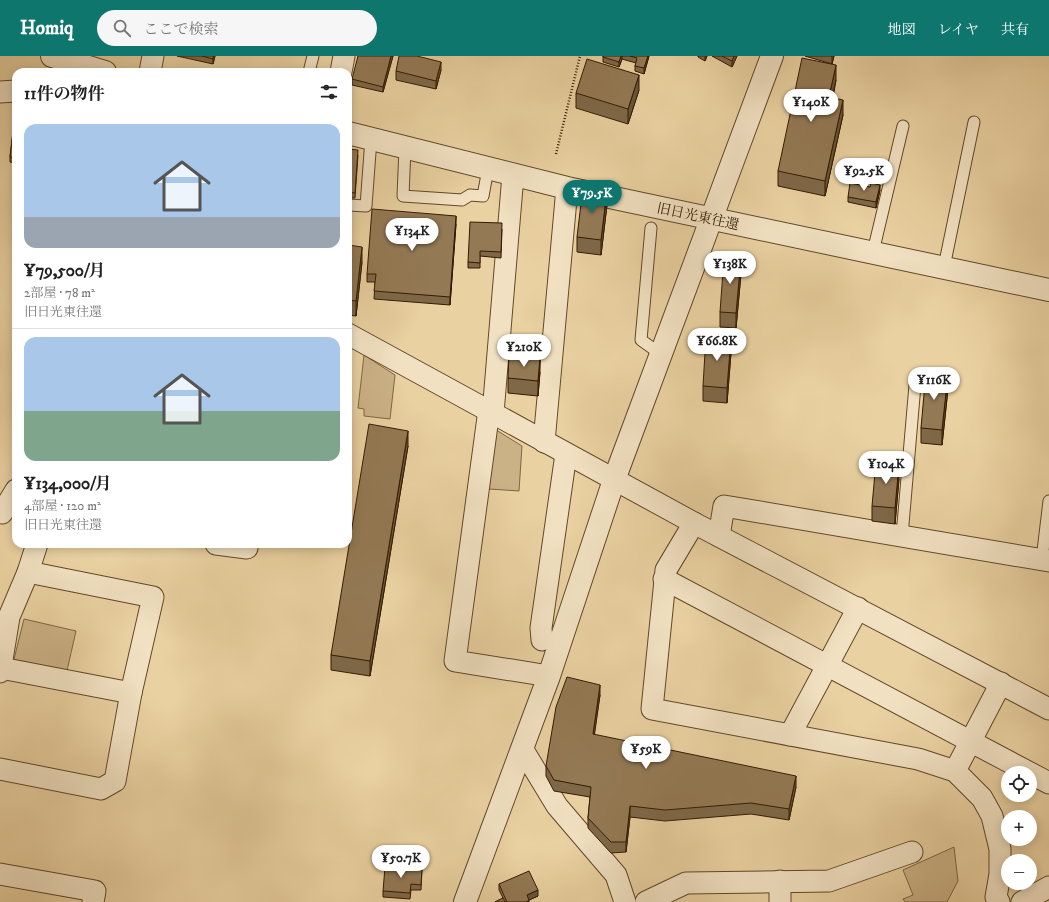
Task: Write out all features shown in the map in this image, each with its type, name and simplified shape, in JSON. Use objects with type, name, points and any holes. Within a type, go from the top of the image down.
[{"type":"street","points":[[52,56],[92,68]]},
{"type":"street","points":[[150,68],[152,56]]},
{"type":"street","points":[[342,68],[344,56]]},
{"type":"street","points":[[465,902],[523,750],[614,480],[713,219],[772,56]]},
{"type":"street","points":[[0,92],[12,91]]},
{"type":"street","name":"旧日光東往還","points":[[352,134],[567,188],[1049,290]]},
{"type":"street","points":[[514,175],[491,411],[455,661],[549,676]]},
{"type":"street","points":[[544,442],[567,188]]},
{"type":"street","points":[[352,336],[694,523],[1049,709]]},
{"type":"street","points":[[542,640],[541,628],[566,454]]},
{"type":"street","points":[[6,514],[12,500]]},
{"type":"street","points":[[719,536],[724,506],[1046,560]]},
{"type":"street","points":[[694,523],[666,570],[652,709],[918,759],[955,771],[982,798],[992,816],[1000,849],[1000,874],[996,897],[999,902]]},
{"type":"street","points":[[36,548],[28,572],[9,618],[0,670],[131,693]]},
{"type":"street","points":[[0,769],[101,789],[115,781],[131,693],[153,597],[28,572]]},
{"type":"street","points":[[664,579],[1049,783]]},
{"type":"street","points":[[790,735],[858,608]]},
{"type":"street","points":[[955,771],[1001,683]]},
{"type":"street","points":[[523,750],[557,806],[616,875],[625,902]]},
{"type":"street","points":[[646,902],[686,883],[829,880],[912,852]]},
{"type":"street","points":[[0,874],[95,891],[93,902]]},
{"type":"street","points":[[780,882],[780,902]]},
{"type":"street","points":[[1022,902],[1049,886]]},
{"type":"lane","points":[[310,68],[312,56]]},
{"type":"lane","points":[[944,267],[974,122]]},
{"type":"lane","points":[[873,252],[903,126]]},
{"type":"lane","points":[[352,205],[366,206],[371,139]]},
{"type":"lane","points":[[405,148],[403,196],[462,200],[470,195],[483,196],[488,169]]},
{"type":"lane","points":[[651,228],[640,340],[662,355]]},
{"type":"lane","points":[[902,536],[915,386]]},
{"type":"lane","points":[[1046,560],[1049,500]]},
{"type":"path","points":[[556,154],[580,56]]},
{"type":"shaded area","points":[[364,355],[395,375],[390,419],[364,416],[364,409],[358,408]]},
{"type":"shaded area","points":[[493,428],[522,446],[519,491],[489,489]]},
{"type":"shaded area","points":[[24,619],[76,631],[66,675],[13,663]]},
{"type":"shaded area","points":[[954,847],[958,881],[947,902],[905,902],[903,899],[913,895],[903,870]]},
{"type":"building","points":[[202,56],[213,56],[213,59]]},
{"type":"building","points":[[358,56],[391,56],[383,87],[352,79]]},
{"type":"building","points":[[399,56],[417,56],[441,62],[436,81],[396,71]]},
{"type":"building","points":[[603,56],[621,56],[619,62]]},
{"type":"building","points":[[630,56],[648,56],[644,68],[635,66],[637,58]]},
{"type":"building","points":[[722,56],[734,56],[732,61]]},
{"type":"building","points":[[802,58],[836,65],[829,97],[843,100],[825,181],[778,171]]},
{"type":"building","points":[[587,59],[639,75],[628,109],[576,93]]},
{"type":"building","points":[[12,140],[12,157],[10,157]]},
{"type":"building","points":[[352,149],[358,150],[355,193],[352,193]]},
{"type":"building","points":[[850,183],[870,187],[871,183],[880,185],[876,202],[848,197]]},
{"type":"building","points":[[583,187],[607,190],[601,240],[577,237]]},
{"type":"building","points":[[372,209],[456,216],[450,297],[374,291],[376,274],[367,274]]},
{"type":"building","points":[[470,222],[502,223],[501,252],[480,251],[480,263],[468,262]]},
{"type":"building","points":[[352,246],[362,247],[356,301],[352,300]]},
{"type":"building","points":[[724,258],[741,259],[736,313],[720,312]]},
{"type":"building","points":[[706,336],[731,338],[727,388],[703,386]]},
{"type":"building","points":[[509,355],[540,357],[538,381],[508,378]]},
{"type":"building","points":[[926,372],[948,374],[942,430],[921,428]]},
{"type":"building","points":[[369,424],[408,431],[370,661],[331,655],[349,548],[352,548],[352,527]]},
{"type":"building","points":[[876,462],[899,464],[895,508],[872,506]]},
{"type":"building","points":[[567,677],[600,685],[593,734],[796,776],[789,809],[751,803],[665,810],[630,806],[626,842],[611,842],[588,818],[591,787],[554,780],[546,766],[556,707]]},
{"type":"building","points":[[385,867],[422,869],[421,885],[411,884],[410,893],[383,891]]},
{"type":"building","points":[[529,871],[538,890],[527,895],[529,900],[526,902],[507,902],[499,884]]},
{"type":"building","points":[[503,898],[505,902],[495,902]]}]
